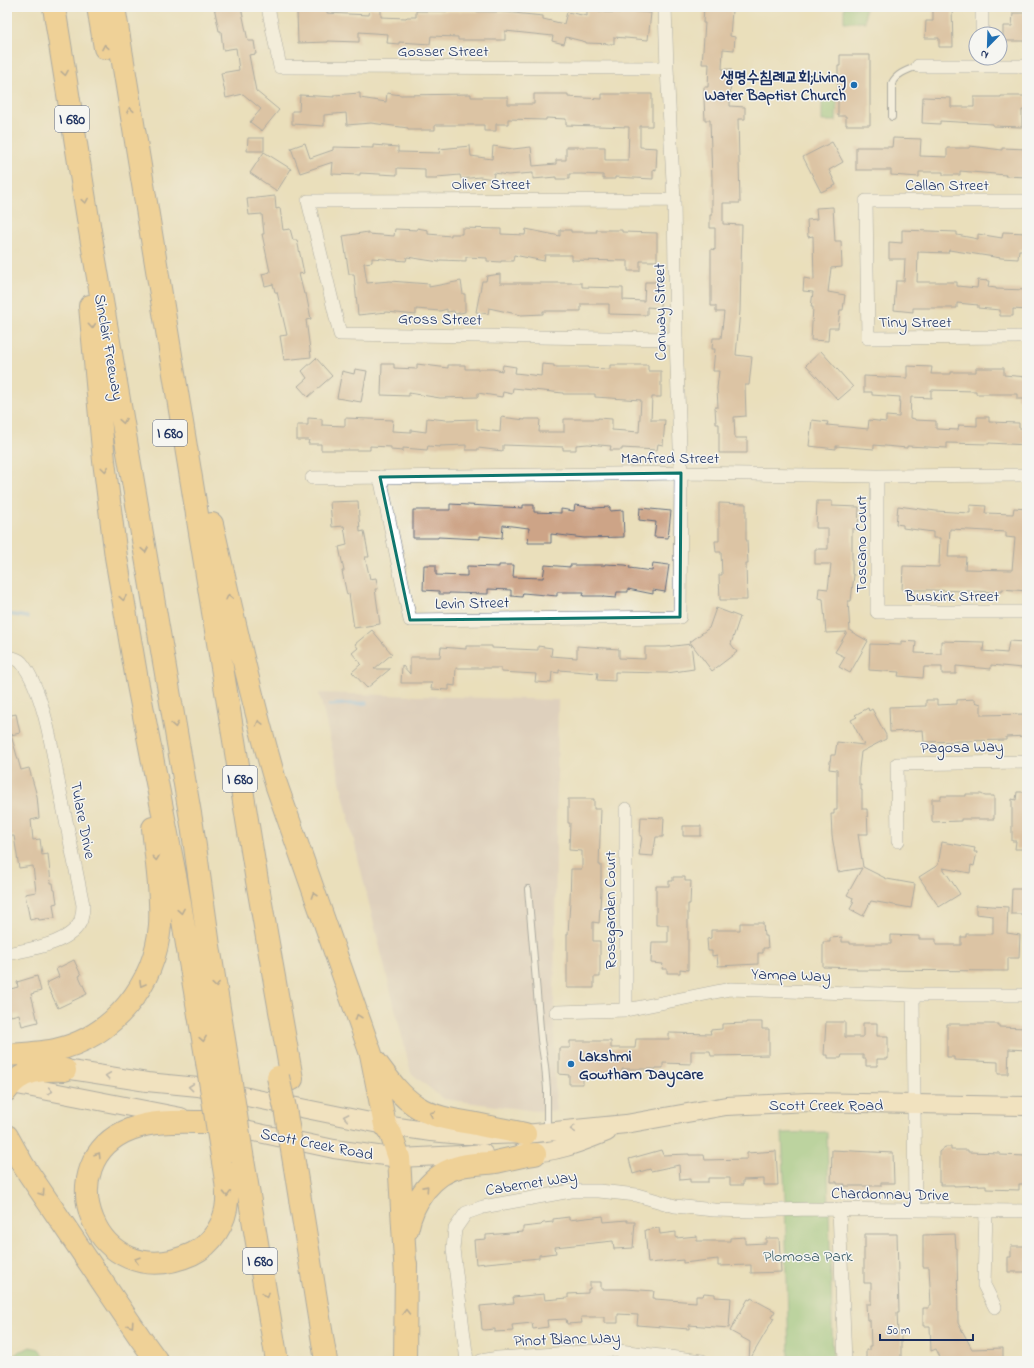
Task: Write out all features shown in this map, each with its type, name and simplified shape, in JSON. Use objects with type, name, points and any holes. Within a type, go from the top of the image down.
[{"type":"highway","name":"Sinclair Freeway","points":[[54,7],[90,231],[192,825],[209,946],[243,1160],[278,1361]]},
{"type":"highway","name":"I 680","points":[[98,7],[153,327],[203,639],[233,810],[239,859],[272,1003]]},
{"type":"highway","name":"I 680","points":[[114,7],[257,881],[272,1003],[301,1169],[339,1361]]},
{"type":"highway","points":[[90,231],[87,279],[104,461],[116,557],[137,680],[176,880],[207,1062],[228,1201],[221,1225],[214,1236],[195,1252],[183,1258],[168,1262],[153,1263],[139,1261],[125,1256],[112,1247],[101,1235],[93,1222],[88,1207],[87,1191],[89,1176],[99,1153],[117,1136],[143,1125],[206,1122]]},
{"type":"highway","points":[[164,314],[263,740],[289,823],[371,1054],[385,1125],[391,1134],[399,1158],[406,1278]]},
{"type":"highway","points":[[7,1055],[57,1049],[74,1044],[102,1029],[125,1008],[135,996],[149,970],[154,956],[158,942],[160,910],[148,776],[137,680]]},
{"type":"highway","points":[[371,1054],[393,1085],[416,1107],[445,1118],[525,1134]]},
{"type":"highway","points":[[8,1086],[30,1072],[44,1069],[65,1070]]},
{"type":"highway","points":[[7,1136],[23,1165]]},
{"type":"highway","points":[[405,1361],[407,1230],[409,1218],[413,1208],[426,1188],[436,1178],[462,1166],[496,1162],[545,1144]]},
{"type":"highway","points":[[7,1145],[23,1165],[157,1361]]},
{"type":"highway","name":"I 680","points":[[301,1169],[326,1361]]},
{"type":"main road","name":"Scott Creek Road","points":[[7,1059],[65,1070],[147,1082],[198,1087],[385,1125],[431,1132],[495,1135],[525,1134],[545,1144]]},
{"type":"main road","name":"Scott Creek Road","points":[[8,1086],[206,1122],[334,1148],[399,1158],[493,1152],[545,1144],[574,1145],[626,1124],[726,1106],[808,1102],[1027,1106]]},
{"type":"street","name":"Gosser Street","points":[[268,7],[280,67],[667,68]]},
{"type":"street","name":"Conway Street","points":[[665,7],[674,200],[676,339],[681,473],[680,617]]},
{"type":"street","points":[[982,7],[982,26]]},
{"type":"street","points":[[918,66],[968,63]]},
{"type":"street","points":[[1008,64],[1027,66]]},
{"type":"street","name":"Oliver Street","points":[[308,201],[674,200]]},
{"type":"street","name":"Gross Street","points":[[308,201],[340,334],[676,339]]},
{"type":"street","name":"Callan Street","points":[[866,201],[1027,201]]},
{"type":"street","name":"Tiny Street","points":[[866,201],[868,338],[1027,337]]},
{"type":"street","name":"Manfred Street","points":[[312,478],[681,473],[877,476],[1027,475]]},
{"type":"street","name":"Toscano Court","points":[[877,476],[877,612]]},
{"type":"street","name":"Levin Street","points":[[380,477],[410,620],[680,617]]},
{"type":"street","name":"Buskirk Street","points":[[877,612],[1027,612]]},
{"type":"street","name":"Tulare Drive","points":[[7,657],[15,658],[20,661],[27,671],[36,691],[48,729],[84,905],[80,921],[69,935],[43,946],[7,954]]},
{"type":"street","name":"Pagosa Way","points":[[898,841],[897,764],[1027,762]]},
{"type":"street","name":"Rosegarden Court","points":[[626,809],[626,1010]]},
{"type":"street","name":"Yampa Way","points":[[556,1012],[626,1010],[730,989],[913,995],[1027,995]]},
{"type":"street","points":[[913,995],[914,1210]]},
{"type":"street","name":"Cabernet Way","points":[[467,1361],[453,1249],[456,1230],[466,1213],[483,1207],[570,1191],[599,1190],[637,1195],[675,1206],[714,1210],[752,1211]]},
{"type":"street","points":[[840,1209],[845,1361]]},
{"type":"street","name":"Chardonnay Drive","points":[[752,1211],[840,1209],[1027,1211]]},
{"type":"street","points":[[986,1211],[984,1285],[995,1307]]},
{"type":"street","name":"Pinot Blanc Way","points":[[481,1361],[498,1358],[611,1350],[702,1361]]},
{"type":"lane","points":[[892,117],[892,82],[894,78],[901,73],[918,66]]},
{"type":"lane","points":[[528,889],[546,1081],[545,1144]]},
{"type":"highlighted area","points":[[681,473],[680,617],[410,620],[380,477]]},
{"type":"shaded area","points":[[319,693],[558,700],[554,1003],[555,1086],[557,1111],[535,1111],[443,1099],[411,1073]]},
{"type":"green space","points":[[844,7],[865,7],[865,22],[844,22]]},
{"type":"green space","points":[[822,99],[837,100],[836,121],[822,121]]},
{"type":"green space","name":"Plomosa Park","points":[[827,1132],[833,1361],[789,1361],[782,1133]]},
{"type":"green space","points":[[30,1347],[39,1349],[48,1361],[7,1361],[21,1350],[22,1351]]},
{"type":"building","points":[[214,7],[241,7],[248,41],[254,41],[256,54],[249,55],[256,91],[279,110],[262,131],[250,122],[261,109],[243,94],[226,98],[221,73],[239,70],[236,48],[223,50],[221,31],[219,31]]},
{"type":"building","points":[[587,7],[599,7],[599,12],[627,13],[627,11],[651,13],[648,40],[614,37],[614,44],[586,43],[566,37],[564,44],[552,41],[553,36],[505,31],[505,40],[458,40],[458,37],[431,36],[430,44],[399,42],[399,44],[387,43],[388,34],[359,32],[359,42],[328,41],[298,43],[297,12],[327,11],[327,13],[369,15],[370,8],[381,9],[381,17],[406,18],[416,17],[416,11],[504,12],[543,16],[543,19],[564,24],[567,12],[587,16]]},
{"type":"building","points":[[704,7],[715,7],[715,9],[732,11],[730,36],[735,37],[734,50],[723,49],[722,69],[731,69],[730,106],[745,107],[745,119],[738,119],[740,203],[723,203],[723,224],[742,225],[740,311],[736,355],[752,357],[749,385],[745,385],[746,416],[734,417],[735,438],[747,438],[747,453],[719,453],[719,424],[716,424],[715,407],[718,407],[717,388],[719,371],[713,371],[715,349],[712,349],[713,338],[721,338],[724,312],[716,312],[716,306],[711,306],[711,249],[715,250],[715,228],[710,228],[710,215],[712,215],[712,179],[710,120],[705,120],[704,99],[704,87],[708,87],[709,64],[702,64],[705,23],[703,23]]},
{"type":"building","points":[[933,7],[952,7],[953,47],[939,47],[939,38],[925,38],[926,21],[933,21]]},
{"type":"building","points":[[1013,13],[1027,13],[1027,41],[1008,41],[1008,26],[1012,26]]},
{"type":"building","name":"생명수침례교회;Living Water Baptist Church","points":[[840,55],[870,55],[870,125],[846,125],[846,116],[838,116],[838,66],[840,66]]},
{"type":"building","points":[[360,93],[360,98],[386,102],[387,93],[401,95],[471,94],[471,97],[508,97],[508,104],[534,104],[534,94],[568,94],[568,97],[602,99],[602,94],[652,94],[652,126],[640,126],[640,147],[657,148],[656,170],[653,169],[653,179],[615,177],[615,179],[603,179],[603,175],[569,174],[569,179],[556,179],[556,177],[533,179],[533,173],[508,175],[494,173],[493,179],[480,177],[461,179],[460,175],[437,177],[437,179],[425,179],[425,169],[397,168],[397,175],[360,173],[360,175],[332,174],[333,162],[300,173],[291,148],[305,143],[310,158],[333,150],[333,147],[373,148],[373,145],[398,147],[398,152],[440,153],[439,149],[470,146],[471,156],[492,159],[493,146],[513,149],[531,147],[533,166],[556,164],[556,160],[566,160],[566,147],[605,147],[605,160],[628,160],[629,127],[566,125],[566,119],[508,119],[508,124],[496,124],[496,131],[484,131],[484,125],[435,125],[435,130],[408,130],[408,128],[371,123],[347,125],[346,113],[324,115],[324,126],[292,124],[292,111],[299,111],[300,95],[334,97],[334,95]]},
{"type":"building","points":[[1026,96],[1026,110],[1022,110],[1022,127],[940,121],[940,124],[922,123],[923,97],[951,98],[951,107],[974,107],[974,97]]},
{"type":"building","points":[[248,138],[264,138],[264,151],[247,151]]},
{"type":"building","points":[[893,138],[921,139],[920,156],[947,157],[947,148],[969,148],[970,146],[1002,150],[1002,148],[1027,149],[1027,177],[960,171],[960,175],[943,175],[943,172],[919,172],[919,177],[891,175],[891,170],[856,170],[856,147],[892,147]]},
{"type":"building","points":[[832,142],[843,162],[829,170],[836,185],[821,192],[803,157]]},
{"type":"building","points":[[264,152],[291,169],[277,191],[250,173]]},
{"type":"building","points":[[275,196],[276,209],[280,208],[283,230],[290,229],[293,240],[297,240],[304,273],[299,274],[304,294],[306,294],[311,319],[306,320],[311,357],[284,360],[280,336],[287,335],[277,292],[275,292],[273,284],[265,286],[262,274],[270,272],[262,234],[264,234],[262,214],[249,215],[247,199]]},
{"type":"building","points":[[833,207],[835,241],[841,241],[842,267],[831,268],[828,292],[845,295],[843,310],[840,310],[838,328],[829,328],[828,341],[811,340],[813,307],[811,307],[813,292],[803,291],[804,278],[814,280],[813,236],[808,237],[807,220],[817,219],[816,208]]},
{"type":"building","points":[[417,228],[428,230],[428,234],[451,236],[451,234],[462,234],[462,228],[501,229],[501,234],[525,235],[526,229],[560,236],[560,230],[571,230],[571,232],[597,232],[596,230],[622,230],[622,232],[657,233],[657,261],[640,261],[640,271],[628,271],[628,261],[572,260],[572,255],[545,255],[544,261],[514,255],[513,261],[501,262],[487,261],[487,258],[466,257],[466,261],[440,260],[439,262],[407,257],[406,261],[372,258],[372,262],[364,263],[367,283],[390,281],[429,284],[429,287],[461,281],[463,294],[465,294],[465,312],[455,314],[454,311],[447,312],[447,309],[440,311],[416,309],[416,315],[387,312],[358,315],[354,274],[349,274],[343,236],[368,232],[368,234],[394,236],[395,229],[417,230]]},
{"type":"building","points":[[902,230],[957,232],[957,235],[978,239],[978,234],[1002,238],[1003,232],[1027,233],[1027,250],[1019,250],[1018,259],[1001,258],[949,250],[948,253],[918,252],[917,282],[957,282],[957,286],[977,288],[978,280],[989,281],[988,287],[996,289],[1027,290],[1027,310],[1013,309],[1013,316],[1000,316],[1000,310],[978,308],[978,305],[957,303],[957,308],[913,308],[913,312],[894,310],[896,281],[904,281],[905,259],[889,259],[889,242],[902,243]]},
{"type":"building","points":[[500,274],[500,283],[582,283],[582,287],[623,288],[623,300],[644,301],[645,282],[661,282],[660,308],[647,307],[647,315],[609,314],[609,304],[581,304],[581,311],[543,311],[543,314],[521,315],[489,308],[488,314],[476,312],[482,281],[486,281],[487,276]]},
{"type":"building","points":[[821,351],[853,387],[838,400],[806,365]]},
{"type":"building","points":[[316,358],[332,376],[308,397],[298,386],[307,378],[302,371]]},
{"type":"building","points":[[382,364],[394,364],[394,368],[417,369],[417,364],[448,368],[448,365],[465,365],[465,369],[493,369],[502,371],[503,365],[516,367],[515,373],[541,376],[542,364],[554,365],[554,367],[588,367],[610,369],[610,365],[648,365],[648,371],[661,371],[661,397],[652,397],[651,420],[665,420],[663,445],[658,444],[657,450],[622,448],[622,450],[610,450],[611,446],[588,444],[576,445],[576,450],[563,450],[563,447],[503,445],[503,451],[478,448],[478,450],[466,450],[466,445],[440,447],[428,446],[427,450],[403,448],[403,451],[391,450],[391,447],[370,446],[370,450],[321,450],[321,444],[308,444],[309,440],[297,440],[297,425],[308,425],[308,418],[322,419],[322,425],[345,426],[345,418],[393,420],[392,431],[411,432],[411,430],[426,432],[427,418],[446,420],[477,419],[477,429],[500,432],[501,417],[525,420],[540,419],[539,432],[564,432],[564,419],[598,418],[612,419],[612,430],[639,432],[641,400],[595,397],[595,394],[563,394],[513,388],[512,394],[503,392],[502,397],[478,393],[478,397],[440,398],[409,393],[409,396],[381,395]]},
{"type":"building","points":[[907,366],[932,367],[931,374],[976,372],[976,368],[1004,368],[1004,375],[1027,377],[1027,399],[1017,399],[1017,394],[976,394],[976,391],[931,390],[931,398],[911,397],[910,418],[915,420],[936,421],[936,429],[958,430],[959,425],[977,426],[977,417],[989,417],[989,422],[1019,423],[1019,428],[1027,428],[1027,445],[947,443],[947,448],[907,446],[907,448],[874,445],[874,449],[836,446],[836,449],[809,446],[812,420],[828,422],[827,425],[868,429],[869,420],[886,422],[886,416],[899,417],[900,397],[872,395],[872,392],[864,392],[864,376],[907,378]]},
{"type":"building","points":[[355,369],[367,371],[361,402],[337,398],[342,371],[354,374]]},
{"type":"building","points":[[358,501],[360,532],[364,531],[369,557],[365,557],[370,579],[376,578],[378,589],[375,589],[380,624],[354,628],[349,594],[347,595],[342,571],[344,571],[339,547],[347,545],[344,526],[332,527],[330,502]]},
{"type":"building","points":[[817,501],[832,501],[832,506],[859,507],[858,529],[852,529],[852,574],[854,575],[851,601],[848,601],[850,631],[868,641],[850,673],[839,667],[845,657],[835,652],[847,632],[826,633],[823,599],[818,598],[819,588],[828,589],[831,564],[815,564],[815,549],[828,549],[828,528],[816,528]]},
{"type":"building","points":[[719,503],[746,504],[748,564],[746,564],[747,600],[720,600],[719,575],[722,575],[721,552],[716,552],[715,541],[719,541]]},
{"type":"building","points":[[450,504],[523,508],[523,505],[534,505],[534,512],[561,513],[561,509],[574,511],[575,505],[594,508],[610,507],[610,511],[623,510],[624,537],[584,538],[551,534],[551,543],[528,543],[529,528],[503,525],[502,538],[480,536],[480,539],[438,537],[413,538],[413,510],[450,510]]},
{"type":"building","points":[[970,505],[986,506],[985,513],[1013,514],[1014,508],[1027,509],[1027,591],[1002,589],[1002,592],[902,590],[903,566],[939,567],[940,538],[933,538],[933,532],[903,528],[903,525],[896,524],[898,506],[936,511],[970,513]],"holes":[[[950,529],[1006,532],[1006,537],[1015,538],[1012,570],[965,569],[966,557],[948,557]]]},
{"type":"building","points":[[640,508],[671,511],[668,538],[654,537],[656,522],[639,520]]},
{"type":"building","points":[[653,563],[669,565],[665,592],[653,590],[653,594],[628,589],[628,592],[617,592],[616,598],[603,596],[583,596],[584,592],[557,592],[557,596],[523,593],[522,597],[511,596],[511,590],[488,589],[488,594],[439,594],[439,591],[423,590],[424,565],[436,565],[436,575],[467,576],[467,566],[499,567],[499,565],[514,565],[513,577],[543,578],[545,565],[570,567],[570,565],[625,565],[630,566],[629,568],[652,571]]},
{"type":"building","points":[[716,608],[740,617],[731,644],[737,652],[712,671],[690,642],[709,628]]},
{"type":"building","points":[[372,630],[392,654],[374,669],[390,669],[367,688],[352,672],[361,664],[352,653],[358,648],[355,644]]},
{"type":"building","points":[[901,641],[916,642],[915,653],[941,654],[941,641],[984,642],[983,651],[1007,653],[1009,641],[1025,642],[1022,668],[991,665],[991,669],[956,666],[956,674],[942,674],[942,667],[924,667],[923,678],[898,676],[899,672],[869,670],[870,644],[901,645]]},
{"type":"building","points":[[691,644],[694,669],[667,673],[615,672],[615,681],[597,680],[598,673],[559,670],[559,673],[552,672],[551,683],[535,682],[536,674],[501,672],[501,668],[456,668],[455,686],[449,685],[449,690],[431,689],[432,683],[401,683],[402,665],[410,674],[410,657],[440,657],[441,647],[466,649],[466,646],[492,646],[492,648],[538,650],[538,646],[552,648],[551,656],[577,658],[577,646],[619,649],[619,658],[645,659],[645,647],[666,647]]},
{"type":"building","points":[[975,699],[975,702],[981,704],[981,715],[1027,714],[1027,736],[1006,737],[1006,740],[924,742],[923,730],[890,732],[889,707],[926,706],[926,700],[937,700],[937,705],[957,704],[957,700]]},
{"type":"building","points":[[868,708],[869,711],[872,709],[886,735],[886,739],[861,752],[859,785],[861,785],[862,790],[862,809],[867,809],[868,834],[858,834],[863,867],[887,879],[915,884],[911,908],[871,901],[863,916],[850,909],[854,902],[852,901],[853,898],[847,895],[862,868],[838,872],[832,836],[831,814],[834,814],[834,810],[837,810],[837,770],[829,769],[831,755],[835,755],[837,742],[864,745],[851,720],[857,717],[855,715]]},
{"type":"building","points":[[16,714],[20,733],[11,735],[21,770],[29,768],[37,796],[39,818],[31,820],[33,840],[40,839],[42,855],[48,854],[51,883],[53,883],[57,903],[53,904],[55,918],[39,920],[38,918],[30,920],[25,894],[36,892],[33,866],[19,868],[14,836],[8,836],[7,716]]},
{"type":"building","points":[[1017,792],[1027,792],[1027,849],[1015,849],[1016,841],[1012,841],[1012,799],[1016,800]]},
{"type":"building","points":[[966,794],[994,796],[994,819],[961,819],[961,821],[932,822],[932,799],[941,799],[941,796],[966,796]]},
{"type":"building","points":[[568,799],[594,799],[594,809],[601,809],[599,865],[601,865],[601,891],[599,923],[593,922],[593,941],[600,941],[600,977],[594,977],[594,988],[567,988],[567,934],[571,869],[582,869],[582,851],[569,850],[570,823],[568,823]]},
{"type":"building","points":[[641,817],[664,818],[663,837],[656,837],[653,856],[639,855],[642,836],[640,836]]},
{"type":"building","points":[[683,826],[701,826],[701,836],[683,836]]},
{"type":"building","points":[[942,842],[975,848],[974,852],[977,852],[974,866],[971,865],[970,873],[943,868],[960,894],[939,907],[919,877],[938,865]]},
{"type":"building","points":[[673,877],[685,877],[685,881],[691,881],[690,904],[688,904],[688,970],[680,969],[680,973],[667,973],[667,969],[662,969],[663,964],[651,963],[652,942],[668,942],[668,925],[656,925],[656,886],[669,886],[669,881],[673,881]]},
{"type":"building","points":[[1012,889],[1027,889],[1027,914],[1011,914]]},
{"type":"building","points":[[976,905],[1008,907],[1007,933],[1020,935],[1019,958],[1008,958],[1008,971],[857,970],[857,968],[823,967],[823,942],[830,942],[830,938],[842,937],[842,942],[850,942],[850,944],[891,944],[891,935],[919,936],[919,939],[936,939],[936,945],[961,945],[961,937],[966,937],[966,934],[993,934],[993,916],[976,914]]},
{"type":"building","points":[[740,923],[763,923],[764,936],[767,936],[768,948],[763,948],[763,953],[758,953],[758,964],[718,966],[717,955],[712,956],[712,951],[708,951],[707,939],[711,938],[711,930],[740,930]]},
{"type":"building","points":[[74,960],[87,994],[58,1008],[46,983],[59,977],[56,969]]},
{"type":"building","points":[[37,976],[41,991],[31,994],[38,1022],[22,1026],[19,1014],[11,1016],[7,1003],[7,990],[18,987],[17,982]]},
{"type":"building","points":[[762,1022],[762,1029],[769,1029],[769,1055],[711,1056],[710,1051],[691,1051],[691,1064],[663,1063],[663,1068],[622,1069],[622,1075],[583,1075],[583,1084],[569,1084],[569,1075],[559,1074],[559,1048],[570,1048],[570,1041],[611,1041],[611,1048],[635,1048],[636,1039],[669,1039],[669,1033],[711,1034],[710,1030],[722,1029],[722,1024]]},
{"type":"building","points":[[826,1022],[845,1022],[845,1037],[863,1037],[863,1023],[877,1023],[877,1036],[888,1036],[888,1059],[877,1059],[877,1066],[866,1066],[866,1059],[863,1059],[863,1055],[842,1055],[841,1058],[828,1058],[828,1055],[824,1055]]},
{"type":"building","points":[[947,1024],[999,1024],[999,1027],[1027,1028],[1027,1050],[1009,1049],[1008,1074],[998,1074],[998,1062],[954,1060],[954,1057],[947,1057]]},
{"type":"building","points":[[945,1147],[951,1147],[951,1150],[968,1150],[968,1152],[1027,1156],[1027,1184],[1019,1184],[1019,1190],[986,1189],[986,1185],[941,1185],[941,1183],[939,1183],[939,1152]]},
{"type":"building","points":[[661,1150],[663,1155],[704,1155],[705,1160],[747,1159],[747,1153],[776,1151],[778,1185],[764,1185],[764,1179],[743,1180],[743,1185],[730,1185],[730,1178],[708,1178],[708,1182],[690,1182],[690,1179],[680,1180],[679,1165],[651,1171],[650,1169],[633,1174],[629,1159]]},
{"type":"building","points":[[832,1150],[893,1153],[894,1183],[881,1183],[881,1186],[844,1186],[845,1184],[831,1182]]},
{"type":"building","points":[[603,1216],[604,1222],[627,1220],[627,1222],[635,1222],[633,1248],[614,1249],[613,1241],[555,1247],[556,1253],[539,1255],[539,1258],[476,1264],[474,1240],[486,1239],[486,1235],[523,1232],[523,1227],[553,1222],[553,1219],[569,1217],[569,1220]]},
{"type":"building","points":[[659,1228],[660,1234],[676,1232],[676,1238],[697,1236],[697,1241],[730,1241],[730,1238],[745,1237],[745,1244],[766,1243],[766,1238],[779,1238],[781,1272],[751,1273],[751,1265],[718,1266],[718,1259],[683,1263],[683,1260],[648,1263],[645,1230]]},
{"type":"building","points":[[865,1234],[897,1234],[899,1312],[897,1312],[898,1334],[901,1334],[901,1361],[866,1361],[866,1350],[869,1350],[869,1346],[871,1346],[870,1320],[867,1320],[866,1304],[871,1304],[871,1283],[864,1283]]},
{"type":"building","points":[[955,1234],[957,1248],[958,1323],[972,1349],[1003,1348],[1003,1361],[942,1361],[936,1349],[931,1351],[930,1326],[923,1326],[923,1308],[929,1308],[929,1305],[931,1305],[929,1267],[923,1267],[923,1235]]},
{"type":"building","points":[[1011,1246],[1027,1246],[1027,1272],[1008,1272],[1008,1257],[1011,1257]]},
{"type":"building","points":[[590,1282],[601,1282],[601,1289],[654,1291],[653,1298],[655,1299],[696,1302],[696,1296],[703,1296],[704,1293],[715,1294],[715,1297],[731,1298],[729,1328],[689,1325],[689,1329],[637,1325],[638,1315],[618,1314],[618,1323],[604,1323],[604,1317],[581,1317],[582,1323],[567,1324],[566,1319],[547,1320],[548,1327],[533,1329],[532,1323],[512,1325],[513,1331],[495,1332],[495,1329],[482,1329],[480,1306],[514,1303],[513,1297],[544,1294],[545,1300],[568,1298],[568,1294],[588,1293],[588,1289],[590,1289]]},
{"type":"building","points":[[751,1298],[775,1311],[772,1317],[774,1318],[749,1361],[750,1342],[730,1331],[748,1299],[750,1300]]},
{"type":"waterway","points":[[7,614],[27,617]]},
{"type":"waterway","points":[[329,705],[366,703]]},
{"type":"place","name":"생명수침례교회;Living Water Baptist Church","points":[[854,85]]},
{"type":"place","name":"Lakshmi Gowtham Daycare","points":[[571,1064]]}]
